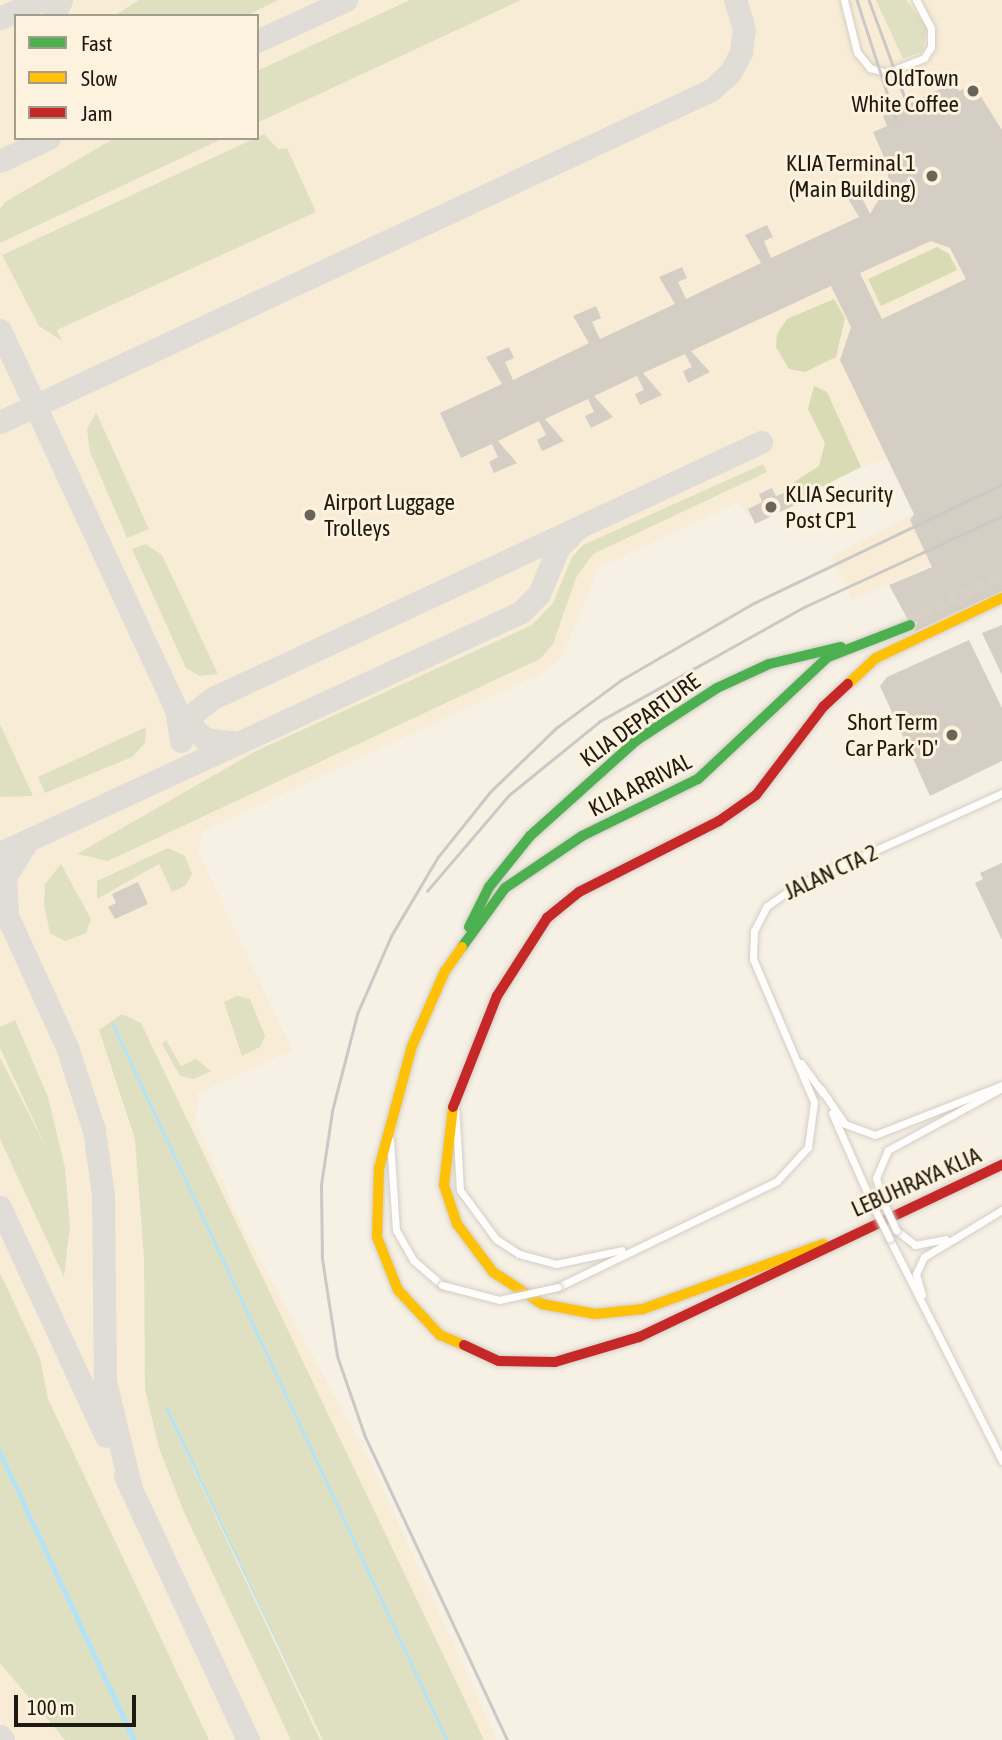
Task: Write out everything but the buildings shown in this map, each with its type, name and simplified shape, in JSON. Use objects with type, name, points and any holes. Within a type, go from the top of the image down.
[{"type":"main road","points":[[847,1235],[643,1309],[595,1314],[542,1304],[493,1272],[451,1210],[443,1154],[455,1097],[497,996],[547,918],[591,885],[719,821],[756,795],[823,707],[876,658],[1002,598]]},
{"type":"main road","name":"KLIA DEPARTURE","points":[[462,943],[489,887],[554,811],[637,740],[717,688],[786,657],[842,646],[909,622]]},
{"type":"main road","name":"KLIA ARRIVAL","points":[[462,943],[505,888],[537,863],[698,779],[828,657],[909,622]]},
{"type":"main road","points":[[462,943],[412,1046],[376,1186],[375,1223],[384,1262],[407,1303],[428,1324],[456,1345],[491,1359],[537,1364],[607,1349],[847,1235]]},
{"type":"main road","name":"LEBUHRAYA KLIA","points":[[847,1235],[1002,1165]]},
{"type":"street","points":[[844,0],[864,64],[893,72],[924,58],[933,35],[916,0]]},
{"type":"street","name":"JALAN CTA 2","points":[[792,1051],[753,960],[754,930],[767,906],[794,887],[1002,793]]},
{"type":"street","points":[[792,1051],[845,1124],[875,1135],[1002,1086]]},
{"type":"street","points":[[391,1120],[390,1196],[396,1230],[413,1260],[442,1285],[499,1300],[558,1287],[766,1187],[802,1158],[814,1126],[814,1102],[792,1051]]},
{"type":"street","points":[[965,1231],[920,1245],[896,1230],[876,1178],[888,1150],[1002,1086]]},
{"type":"street","points":[[821,1089],[874,1208],[1002,1461]]},
{"type":"street","points":[[455,1097],[460,1190],[482,1227],[508,1248],[542,1262],[570,1264],[656,1238]]},
{"type":"street","points":[[931,1317],[917,1268],[923,1257],[1002,1210]]},
{"type":"shaded area","points":[[0,0],[1002,0],[1002,534],[852,600],[832,556],[914,514],[886,457],[750,517],[739,502],[599,567],[562,656],[546,671],[204,831],[197,850],[292,1050],[198,1093],[196,1123],[246,1234],[369,1459],[497,1740],[0,1740]]},
{"type":"green space","points":[[139,0],[278,0],[250,14],[117,14]]},
{"type":"green space","points":[[410,0],[521,0],[259,122],[259,70]]},
{"type":"green space","points":[[876,0],[906,0],[927,27],[923,51],[903,59]]},
{"type":"green space","points":[[264,134],[278,149],[287,148],[316,212],[57,330],[62,341],[39,326],[2,255],[251,140],[259,140],[259,136]]},
{"type":"green space","points":[[112,140],[220,140],[0,243],[0,209],[5,202]]},
{"type":"green space","points":[[937,247],[949,254],[957,270],[881,306],[868,279]]},
{"type":"green space","points":[[834,299],[845,318],[836,357],[805,372],[789,369],[776,347],[777,334],[787,319]]},
{"type":"green space","points":[[814,386],[827,392],[861,467],[798,499],[794,482],[819,466],[825,443],[808,409]]},
{"type":"green space","points":[[96,412],[149,529],[127,538],[90,452],[87,429]]},
{"type":"green space","points":[[763,464],[767,472],[593,554],[576,578],[553,644],[540,659],[108,861],[77,854],[256,751],[532,625],[553,603],[572,557],[583,545]]},
{"type":"green space","points":[[146,544],[162,555],[218,674],[200,676],[186,668],[132,549]]},
{"type":"green space","points":[[0,724],[33,796],[0,797]]},
{"type":"green space","points":[[146,727],[145,743],[132,757],[45,793],[38,777]]},
{"type":"green space","points":[[168,848],[185,856],[192,874],[185,886],[172,892],[159,864],[97,899],[97,881]]},
{"type":"green space","points":[[61,864],[91,919],[86,933],[65,941],[50,933],[44,905],[45,884]]},
{"type":"green space","points":[[237,996],[250,999],[265,1036],[260,1047],[242,1056],[224,1002]]},
{"type":"green space","points":[[122,1014],[141,1023],[484,1740],[323,1740],[165,1408],[320,1740],[291,1740],[184,1512],[159,1448],[145,1389],[144,1258],[135,1139],[99,1030]]},
{"type":"green space","points":[[15,1020],[48,1097],[65,1168],[70,1225],[64,1277],[0,1139],[0,1058],[47,1149],[0,1048],[0,1027]]},
{"type":"green space","points":[[166,1040],[181,1066],[196,1059],[211,1071],[194,1079],[180,1076],[162,1044]]},
{"type":"green space","points":[[0,1273],[40,1358],[48,1399],[209,1740],[65,1740],[0,1663]]},
{"type":"water","points":[[168,1407],[323,1740],[165,1408]]},
{"type":"water","points":[[0,1447],[137,1740],[131,1740],[0,1458]]},
{"type":"waterway","points":[[113,1024],[447,1740]]},
{"type":"taxiway","points":[[0,18],[40,0]]},
{"type":"taxiway","points":[[54,14],[61,0]]},
{"type":"taxiway","points":[[259,40],[346,0]]},
{"type":"taxiway","points":[[0,422],[711,90],[730,73],[741,52],[744,29],[735,0]]},
{"type":"taxiway","points":[[0,161],[45,140]]},
{"type":"taxiway","points":[[0,330],[176,709],[181,739]]},
{"type":"taxiway","points":[[181,741],[191,715],[213,698],[761,442]]},
{"type":"taxiway","points":[[0,853],[521,612],[539,594],[558,548],[577,529]]},
{"type":"taxiway","points":[[179,714],[205,739],[238,743]]},
{"type":"taxiway","points":[[7,913],[5,877],[26,843]]},
{"type":"taxiway","points":[[0,900],[67,1047],[94,1130],[103,1195],[105,1381],[131,1489]]},
{"type":"taxiway","points":[[0,1207],[106,1436]]},
{"type":"taxiway","points":[[125,1476],[248,1740]]},
{"type":"taxiway","points":[[0,1736],[3,1740]]},
{"type":"tunnel","points":[[908,620],[1002,576]]},
{"type":"railway","points":[[857,0],[896,120]]},
{"type":"railway","points":[[869,0],[911,114]]},
{"type":"railway","points":[[507,1740],[365,1437],[337,1356],[322,1259],[321,1185],[332,1111],[357,1014],[391,936],[438,857],[490,792],[556,728],[621,680],[752,604],[1002,484]]},
{"type":"railway","points":[[427,891],[509,795],[600,721],[804,607],[1002,516]]},
{"type":"traffic: fast","points":[[462,947],[505,888],[582,836],[698,779],[828,657],[910,625]]},
{"type":"traffic: fast","points":[[469,927],[489,887],[530,836],[637,740],[717,688],[769,664],[841,647]]},
{"type":"traffic: slow","points":[[848,684],[876,658],[1002,598]]},
{"type":"traffic: slow","points":[[462,947],[445,971],[412,1046],[379,1168],[377,1237],[398,1290],[440,1335],[464,1345]]},
{"type":"traffic: slow","points":[[453,1107],[444,1185],[457,1224],[493,1272],[542,1304],[595,1314],[643,1309],[824,1244]]},
{"type":"traffic: jam","points":[[453,1107],[497,996],[547,918],[579,892],[719,821],[756,795],[823,707],[848,684]]},
{"type":"traffic: jam","points":[[464,1345],[499,1361],[555,1362],[639,1337],[1002,1165]]},
{"type":"place","name":"OldTown White Coffee","points":[[973,91]]},
{"type":"place","name":"KLIA Terminal 1 (Main Building)","points":[[932,176]]},
{"type":"place","name":"KLIA Security Post CP1","points":[[771,507]]},
{"type":"place","name":"Airport Luggage Trolleys","points":[[310,515]]},
{"type":"place","name":"Short Term Car Park 'D'","points":[[952,735]]}]
